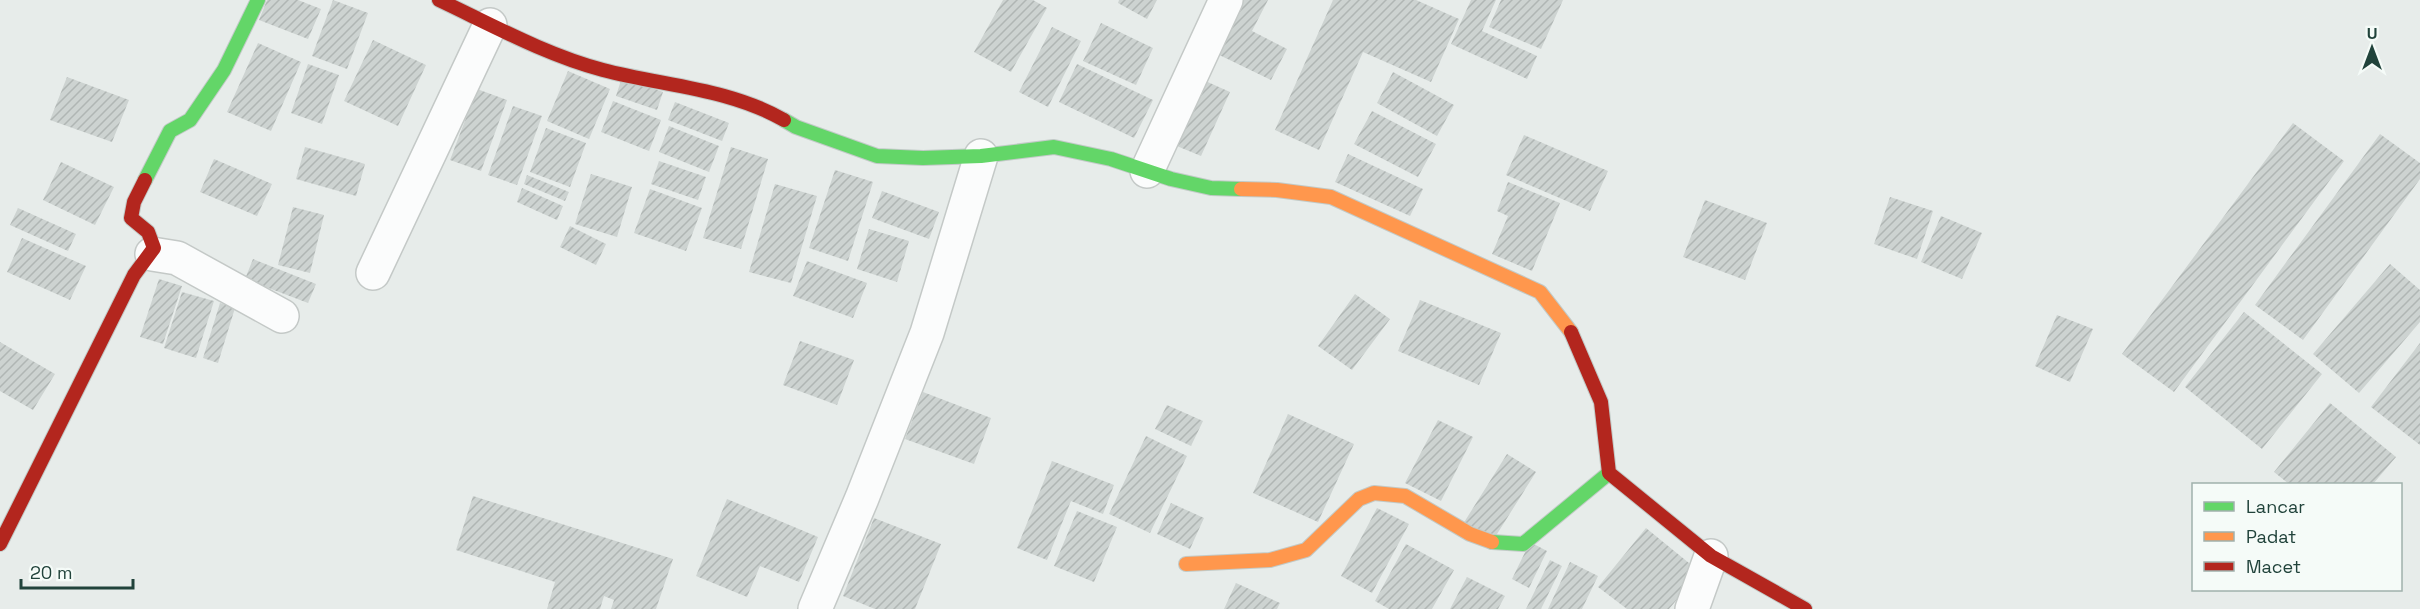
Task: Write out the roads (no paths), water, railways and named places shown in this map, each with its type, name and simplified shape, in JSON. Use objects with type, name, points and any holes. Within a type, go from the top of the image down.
[{"type":"street","points":[[0,544],[134,275],[152,254],[153,243],[148,232],[130,218],[134,201],[170,131],[190,120],[224,70],[258,0]]},
{"type":"street","points":[[439,0],[563,57],[603,70],[715,92],[768,111],[796,127],[877,156],[923,158],[981,156],[1054,147],[1111,159],[1211,188],[1277,190],[1331,196],[1540,292],[1575,337],[1601,402],[1609,474],[1711,556],[1805,609]]},
{"type":"street","points":[[1147,171],[1226,0]]},
{"type":"street","points":[[373,273],[490,25]]},
{"type":"street","points":[[815,609],[862,498],[927,333],[981,156]]},
{"type":"street","points":[[152,254],[177,258],[282,316]]},
{"type":"street","points":[[1186,564],[1270,560],[1306,550],[1359,499],[1374,493],[1405,496],[1470,534],[1497,544],[1523,544],[1609,474]]},
{"type":"street","points":[[1692,609],[1711,556]]}]
